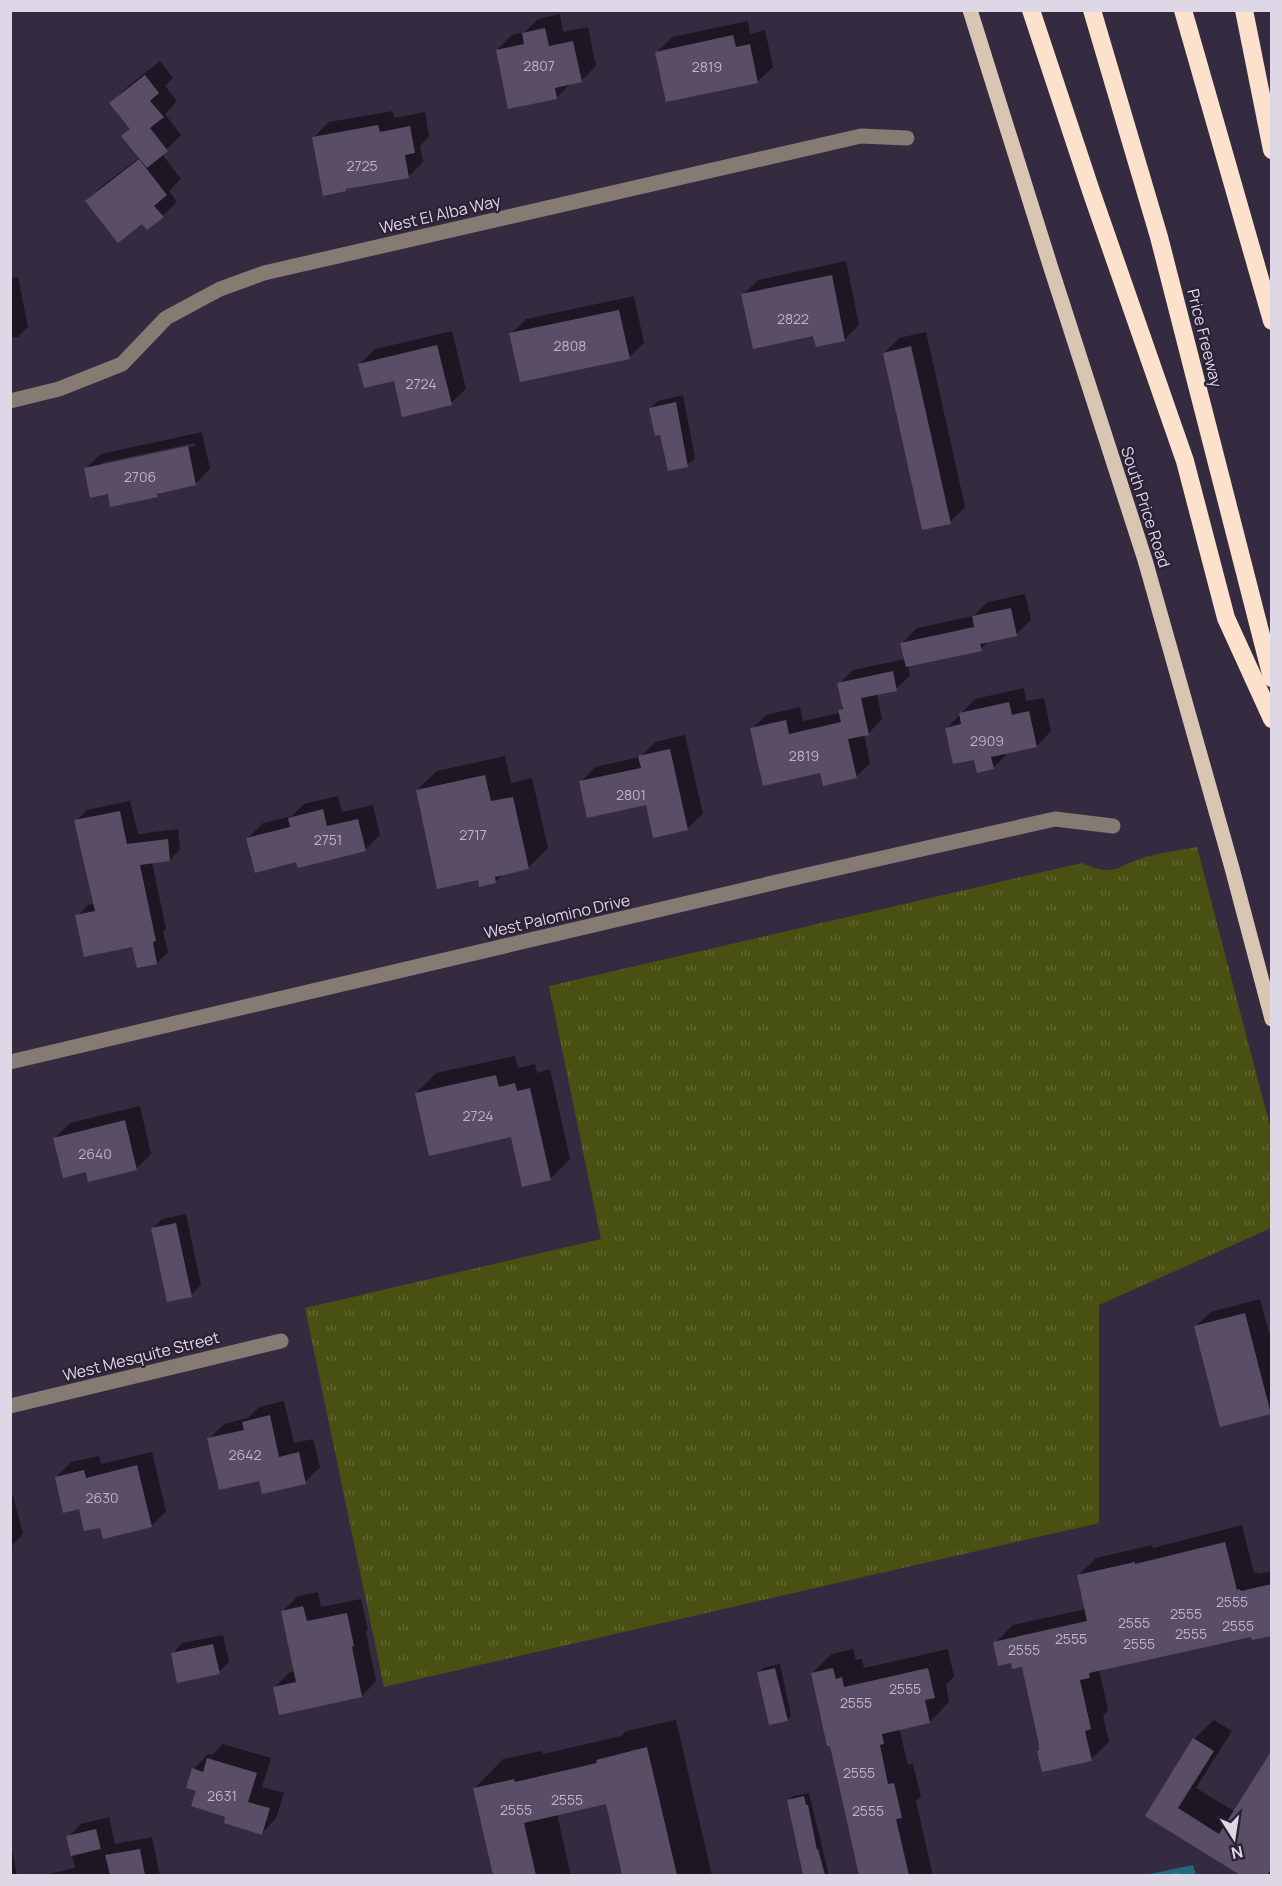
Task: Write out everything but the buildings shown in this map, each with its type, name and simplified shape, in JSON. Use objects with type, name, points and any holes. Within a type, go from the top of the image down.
[{"type":"highway","points":[[1031,10],[1185,461],[1226,618],[1272,719]]},
{"type":"highway","name":"Price Freeway","points":[[1092,10],[1159,237],[1272,678]]},
{"type":"highway","points":[[1183,10],[1272,321]]},
{"type":"highway","points":[[1244,10],[1272,150]]},
{"type":"main road","name":"South Price Road","points":[[970,10],[1144,561],[1272,1018]]},
{"type":"street","name":"West El Alba Way","points":[[10,401],[59,389],[122,364],[166,318],[220,289],[264,273],[861,136],[907,138]]},
{"type":"street","name":"West Palomino Drive","points":[[10,1062],[1055,819],[1113,826]]},
{"type":"street","name":"West Mesquite Street","points":[[10,1406],[281,1341]]},
{"type":"green space","points":[[1197,847],[1271,1130],[1271,1228],[1099,1305],[1099,1523],[384,1687],[305,1308],[601,1239],[549,986],[1082,863],[1094,868],[1110,870],[1149,856]]},
{"type":"water","points":[[1193,1865],[1196,1875],[1145,1875]]}]
